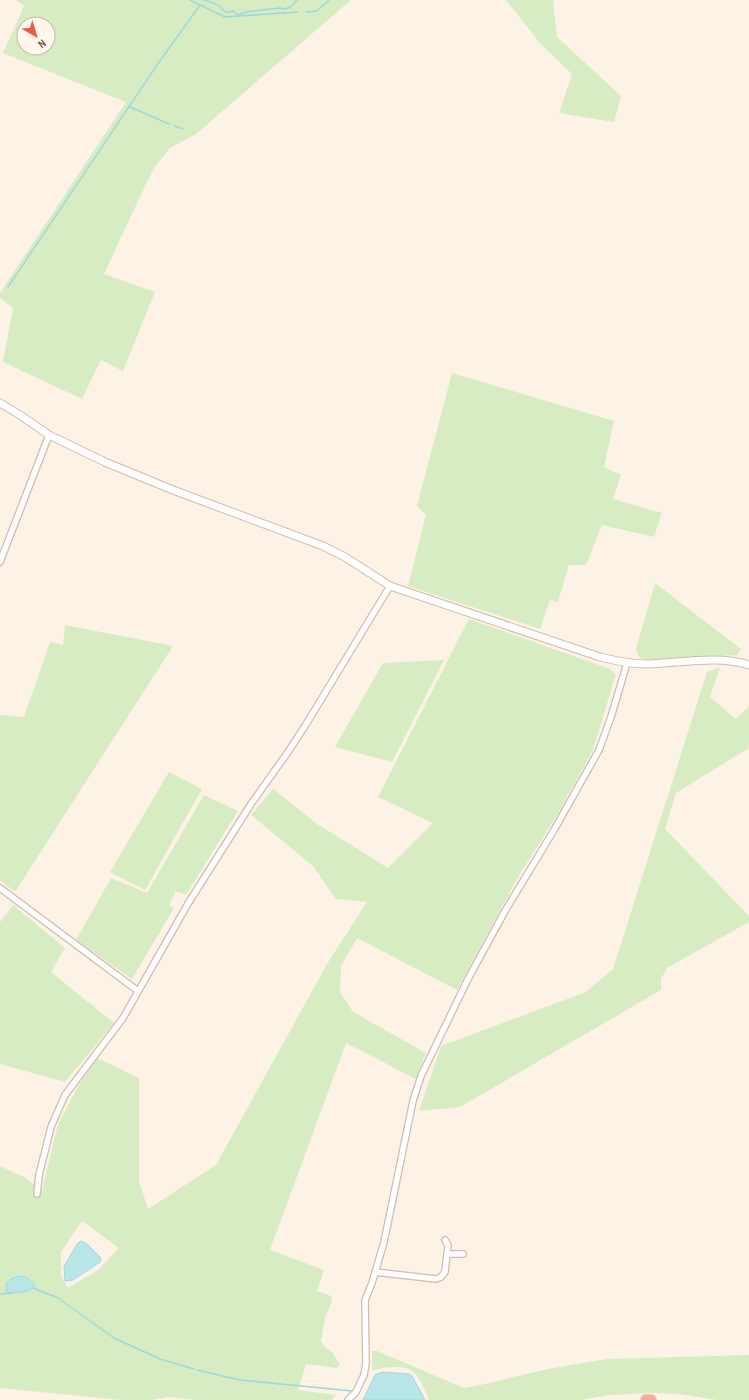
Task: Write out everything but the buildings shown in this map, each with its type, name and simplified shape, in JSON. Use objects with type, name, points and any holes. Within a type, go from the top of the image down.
[{"type":"street","points":[[0,403],[49,434],[105,462],[144,479],[322,546],[345,557],[390,586],[600,657],[627,663],[647,664],[721,660],[738,661],[749,665]]},
{"type":"street","points":[[0,562],[49,434]]},
{"type":"street","points":[[36,1194],[39,1175],[51,1127],[65,1095],[123,1018],[189,902],[251,804],[305,726],[390,586]]},
{"type":"street","points":[[348,1400],[359,1388],[366,1369],[365,1300],[384,1242],[413,1101],[421,1076],[468,979],[505,911],[554,830],[599,750],[611,717],[627,663]]},
{"type":"street","points":[[0,888],[138,991]]},
{"type":"street","points":[[375,1272],[436,1279],[441,1277],[444,1275],[448,1245],[445,1240]]},
{"type":"street","points":[[447,1254],[463,1254]]},
{"type":"green space","points":[[16,0],[351,0],[196,134],[170,148],[153,169],[104,274],[155,292],[123,371],[101,360],[82,399],[3,362],[13,308],[0,298],[0,293],[126,102],[3,53],[16,24],[16,56],[56,56],[56,16],[20,16],[24,6]]},
{"type":"green space","points":[[506,0],[553,0],[557,37],[621,96],[614,122],[559,113],[572,74],[539,42]]},
{"type":"green space","points":[[452,373],[614,421],[604,467],[621,475],[613,499],[662,513],[654,537],[602,525],[586,565],[569,565],[558,602],[550,600],[540,629],[408,586],[426,515],[417,506]]},
{"type":"green space","points":[[655,583],[741,649],[737,655],[643,660],[639,657],[636,649]]},
{"type":"green space","points":[[469,619],[610,669],[616,674],[593,750],[557,815],[517,879],[457,990],[357,938],[341,966],[340,992],[353,1012],[426,1053],[416,1079],[346,1043],[270,1250],[324,1270],[317,1291],[331,1296],[332,1300],[325,1317],[321,1341],[325,1347],[333,1353],[340,1365],[337,1368],[306,1364],[298,1390],[336,1395],[332,1400],[197,1400],[168,1397],[151,1400],[121,1400],[0,1388],[0,1166],[26,1178],[42,1190],[58,1124],[77,1088],[97,1058],[139,1078],[139,1181],[148,1209],[216,1165],[327,964],[367,902],[336,899],[313,866],[251,815],[273,789],[317,824],[388,868],[433,823],[378,797]],"holes":[[[82,1221],[119,1248],[98,1270],[68,1288],[61,1276],[61,1252]]]},
{"type":"green space","points":[[65,625],[173,646],[15,892],[0,880],[0,715],[24,717],[50,642],[63,645]]},
{"type":"green space","points":[[444,660],[392,762],[335,747],[383,663]]},
{"type":"green space","points":[[720,667],[710,697],[736,719],[749,706],[749,748],[676,793],[665,829],[749,916],[749,922],[667,968],[661,979],[661,990],[460,1107],[419,1111],[441,1046],[586,992],[613,969],[707,672]]},
{"type":"green space","points":[[169,772],[202,789],[145,890],[110,872]]},
{"type":"green space","points":[[204,795],[238,811],[186,895],[176,891],[169,905],[174,908],[132,979],[76,940],[111,878],[147,893]]},
{"type":"green space","points":[[13,905],[65,948],[51,972],[114,1023],[65,1082],[0,1064],[0,922]]},
{"type":"green space","points":[[372,1351],[377,1351],[464,1388],[548,1369],[607,1359],[749,1355],[749,1400],[717,1400],[679,1394],[652,1393],[609,1395],[580,1400],[429,1400],[424,1387],[416,1374],[409,1369],[395,1367],[372,1370]]},
{"type":"water","points":[[81,1241],[86,1243],[101,1258],[100,1262],[73,1280],[65,1281],[64,1266],[78,1243]]},
{"type":"water","points":[[20,1276],[34,1284],[34,1288],[24,1292],[8,1293],[6,1290],[7,1283],[11,1279]]},
{"type":"water","points":[[382,1372],[409,1374],[412,1376],[425,1400],[363,1400],[375,1375]]},
{"type":"waterway","points":[[190,0],[225,17],[298,12]]},
{"type":"waterway","points":[[203,0],[218,5],[226,12],[233,11],[238,15],[246,12],[280,8],[285,9],[292,6],[297,0]]},
{"type":"waterway","points":[[306,12],[317,11],[329,0]]},
{"type":"waterway","points":[[8,287],[157,65],[200,5]]},
{"type":"waterway","points":[[130,107],[169,124]]},
{"type":"waterway","points":[[174,126],[183,129]]},
{"type":"waterway","points":[[33,1288],[58,1298],[114,1338],[160,1359],[194,1369]]},
{"type":"waterway","points":[[0,1294],[12,1293]]},
{"type":"waterway","points":[[197,1370],[240,1380],[352,1391]]}]
